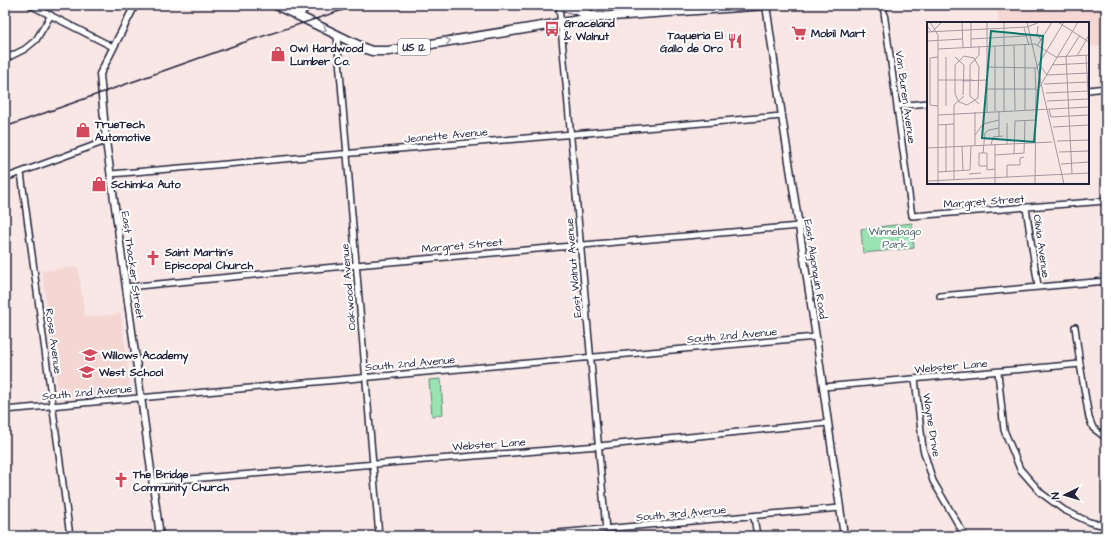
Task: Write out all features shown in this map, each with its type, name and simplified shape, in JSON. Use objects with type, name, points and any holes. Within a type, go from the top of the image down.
[{"type":"main road","name":"US 12","points":[[276,5],[337,36],[372,51],[388,51],[598,17],[766,5]]},
{"type":"main road","name":"US 12","points":[[559,5],[598,17]]},
{"type":"street","points":[[30,5],[113,47]]},
{"type":"street","name":"East Thacker Street","points":[[135,5],[100,74],[106,141],[160,536]]},
{"type":"street","points":[[299,16],[306,8],[315,5]]},
{"type":"street","name":"East Walnut Avenue","points":[[559,5],[606,530]]},
{"type":"street","name":"East Algonquin Road","points":[[766,5],[816,337],[844,536]]},
{"type":"street","name":"Van Buren Avenue","points":[[883,5],[912,216]]},
{"type":"street","points":[[5,59],[25,49],[36,40],[51,16]]},
{"type":"street","name":"Oakwood Avenue","points":[[337,36],[379,536]]},
{"type":"street","points":[[1089,90],[1106,88]]},
{"type":"street","points":[[897,106],[927,103]]},
{"type":"street","name":"Jeanette Avenue","points":[[111,174],[782,116]]},
{"type":"street","points":[[5,178],[106,141]]},
{"type":"street","name":"Rose Avenue","points":[[21,173],[70,536]]},
{"type":"street","name":"Margret Street","points":[[912,216],[1106,201]]},
{"type":"street","name":"Olivia Avenue","points":[[1026,208],[1038,286]]},
{"type":"street","name":"Margret Street","points":[[127,287],[356,265],[799,226]]},
{"type":"street","points":[[940,296],[1106,281]]},
{"type":"street","points":[[1075,326],[1089,418],[1093,428],[1106,438]]},
{"type":"street","name":"South 2nd Avenue","points":[[5,410],[816,337]]},
{"type":"street","name":"Webster Lane","points":[[823,387],[1080,364]]},
{"type":"street","points":[[998,372],[1004,430],[1020,469],[1041,493],[1064,510],[1089,522],[1106,526]]},
{"type":"street","name":"Wayne Drive","points":[[915,379],[923,449],[932,481],[964,536]]},
{"type":"street","name":"Webster Lane","points":[[152,482],[598,446],[828,423]]},
{"type":"street","name":"South 3rd Avenue","points":[[524,536],[754,517],[840,508]]},
{"type":"street","points":[[754,517],[757,536]]},
{"type":"shaded area","points":[[997,5],[1106,5],[1106,45],[1089,47],[1089,22],[999,22]]},
{"type":"shaded area","name":"Willows Academy","points":[[78,267],[85,317],[121,314],[131,394],[59,398],[42,271]]},
{"type":"green space","name":"Winnebago Park","points":[[912,223],[914,248],[863,253],[861,229]]},
{"type":"green space","points":[[441,379],[443,415],[432,416],[429,380]]},
{"type":"railway","points":[[5,127],[239,44],[358,5]]},
{"type":"place","name":"Graceland & Walnut","points":[[552,29]]},
{"type":"place","name":"Mobil Mart","points":[[799,33]]},
{"type":"place","name":"Taqueria El Gallo de Oro","points":[[735,41]]},
{"type":"place","name":"Owl Hardwood Lumber Co.","points":[[278,54]]},
{"type":"place","name":"TrueTech Automotive","points":[[83,130]]},
{"type":"place","name":"Schimka Auto","points":[[99,184]]},
{"type":"place","name":"Saint Martin's Episcopal Church","points":[[153,258]]},
{"type":"place","name":"Willows Academy","points":[[90,355]]},
{"type":"place","name":"West School","points":[[87,372]]},
{"type":"place","name":"The Bridge Community Church","points":[[121,480]]}]
